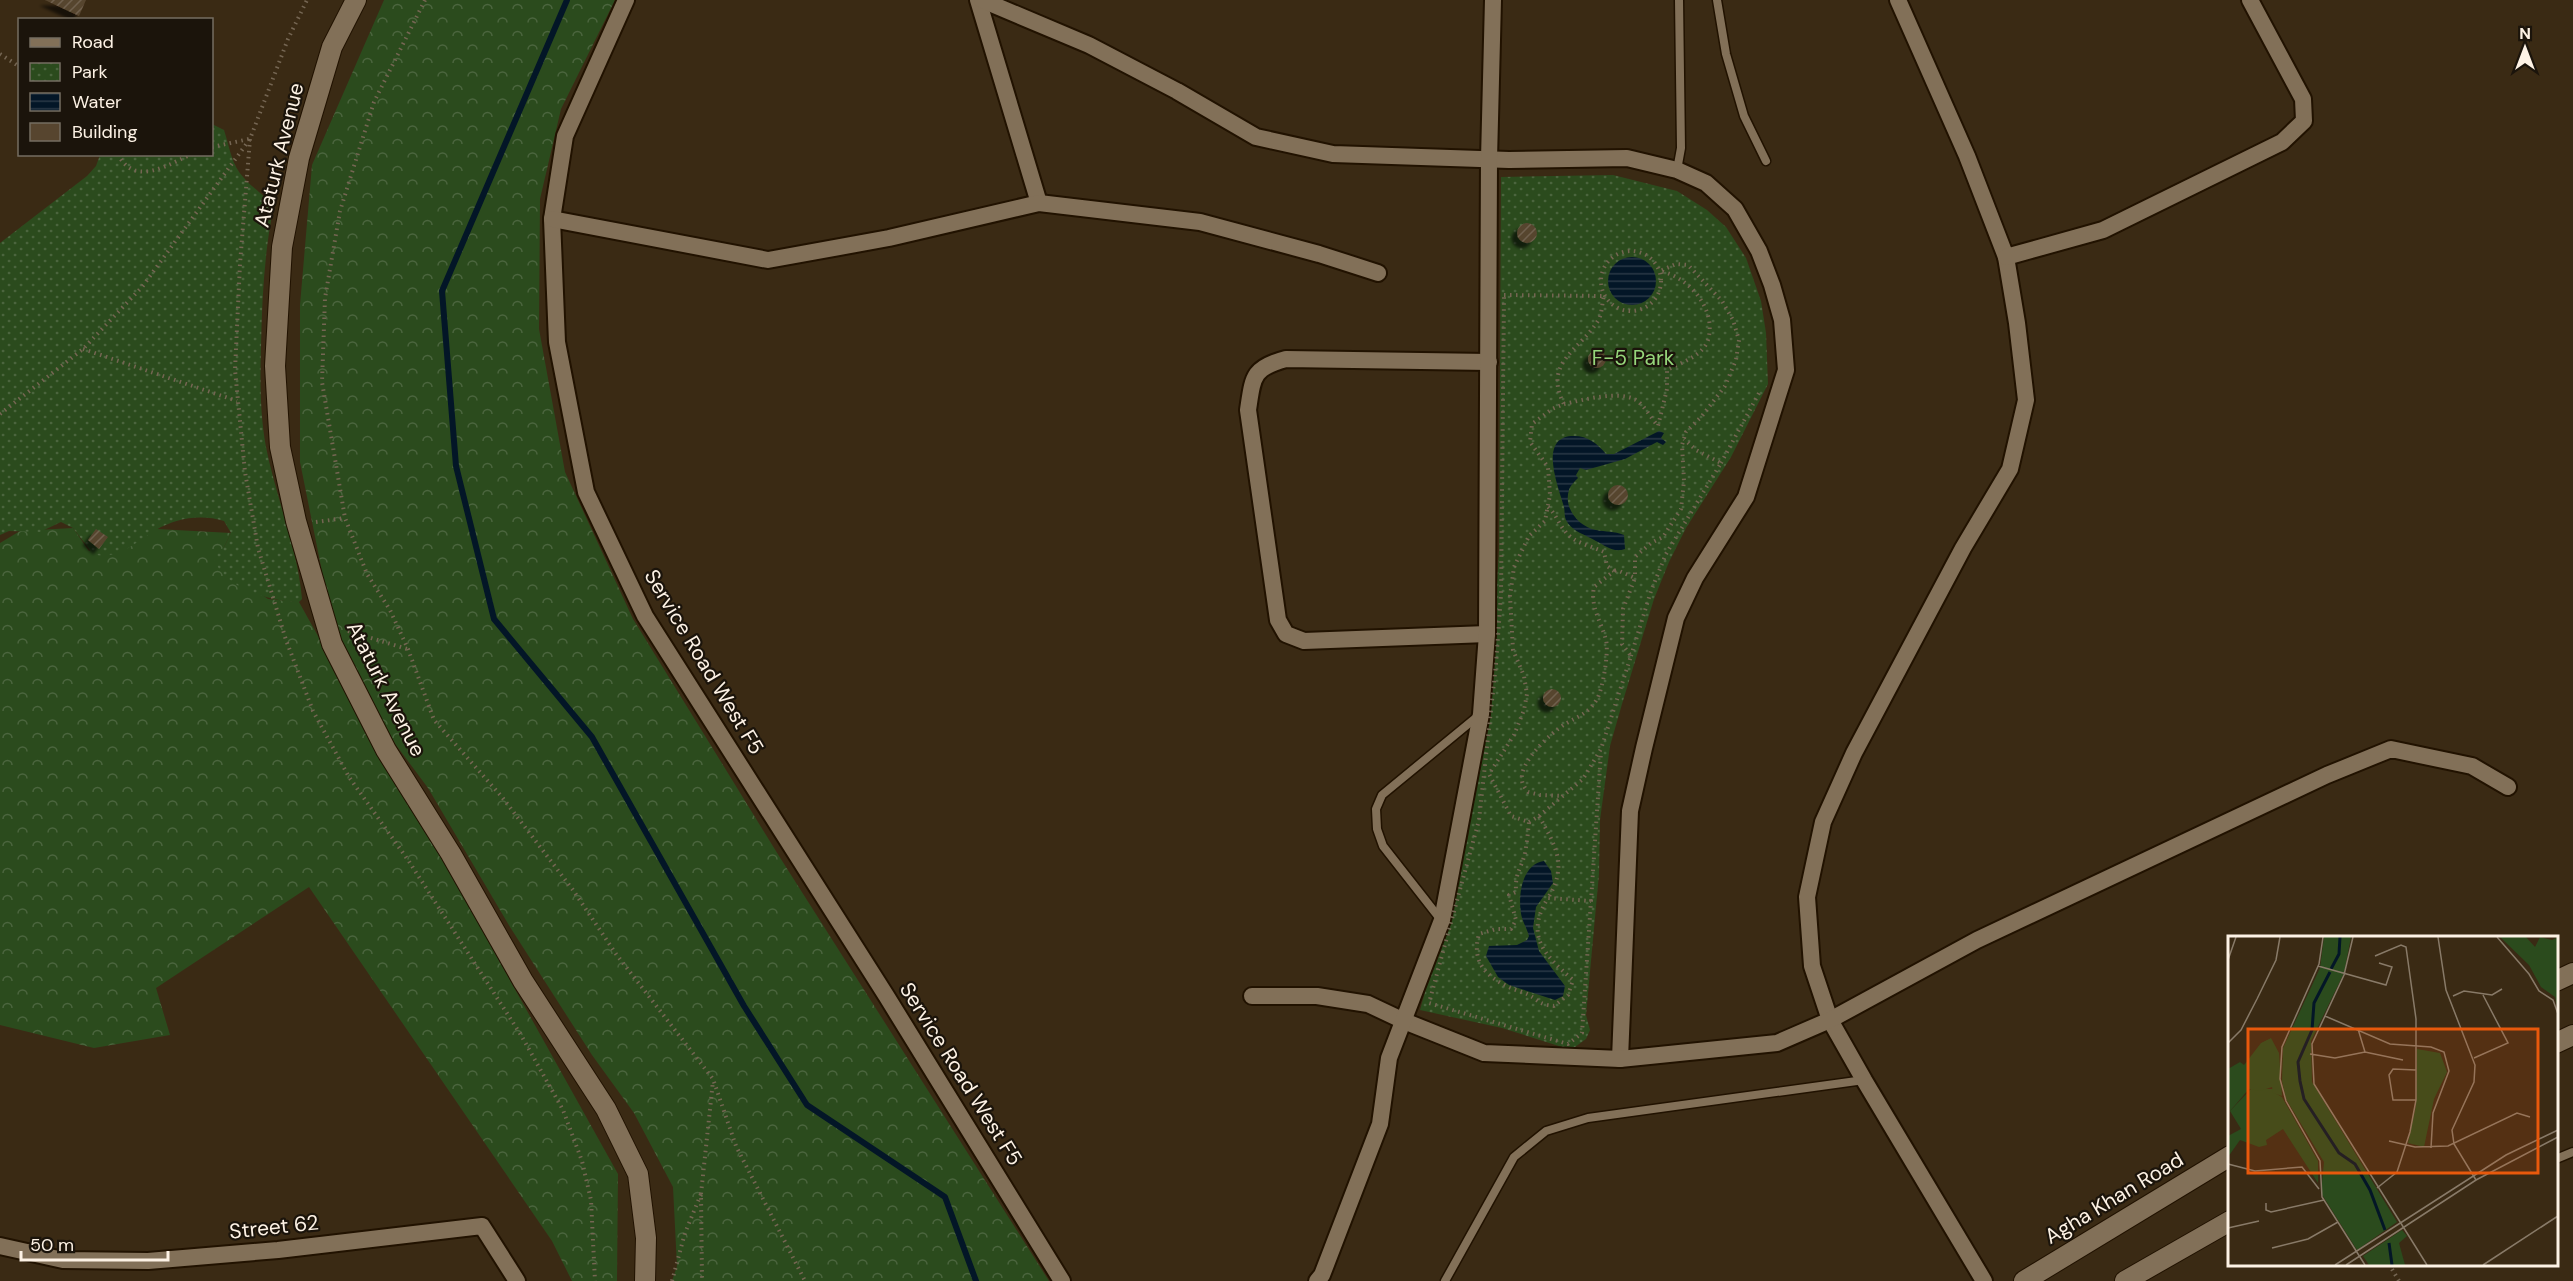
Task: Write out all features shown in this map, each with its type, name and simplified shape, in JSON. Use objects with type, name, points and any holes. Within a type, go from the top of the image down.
[{"type":"street","name":"Ataturk Avenue","points":[[356,0],[332,47],[299,158],[282,247],[275,366],[280,447],[296,520],[332,644],[386,750],[452,854],[524,981],[606,1109],[638,1174],[646,1238],[645,1281]]},
{"type":"street","name":"Service Road West F5","points":[[626,0],[565,136],[552,219],[557,342],[586,492],[645,616],[887,997],[1062,1281]]},
{"type":"street","points":[[978,0],[1039,203]]},
{"type":"street","points":[[982,0],[1089,45],[1177,91],[1257,137],[1333,154],[1489,159],[1628,158],[1677,170],[1706,183],[1735,209],[1759,251],[1782,320],[1786,370],[1746,497],[1695,578],[1676,618],[1644,748],[1630,811],[1620,1059]]},
{"type":"street","points":[[1317,1281],[1322,1275],[1380,1124],[1389,1058],[1442,920],[1481,714],[1487,634],[1489,159],[1493,0]]},
{"type":"street","points":[[1898,0],[1967,156],[2006,257],[2026,400],[2010,470],[1963,549],[1854,753],[1823,822],[1807,897],[1812,966],[1830,1020],[1984,1281]]},
{"type":"street","points":[[2006,257],[2103,230],[2282,142],[2304,121],[2303,99],[2250,0]]},
{"type":"street","points":[[552,219],[768,260],[889,238],[1039,203],[1200,222],[1319,254],[1378,273]]},
{"type":"street","points":[[1487,634],[1304,640],[1286,634],[1278,620],[1248,410],[1252,381],[1266,364],[1286,358],[1489,362]]},
{"type":"street","points":[[1252,996],[1317,996],[1368,1004],[1484,1053],[1620,1059],[1777,1043],[1830,1020],[1977,940],[2327,775],[2391,749],[2472,766],[2508,787]]},
{"type":"street","points":[[2558,980],[2573,973]]},
{"type":"street","points":[[2558,1041],[2573,1035]]},
{"type":"street","name":"Agha Khan Road","points":[[2024,1281],[2228,1157]]},
{"type":"street","points":[[2125,1281],[2228,1222]]},
{"type":"street","name":"Street 62","points":[[0,1246],[63,1260],[148,1261],[278,1250],[482,1226],[517,1281]]},
{"type":"lane","points":[[1677,170],[1681,148],[1679,0]]},
{"type":"lane","points":[[1717,0],[1726,54],[1744,116],[1766,161]]},
{"type":"lane","points":[[1442,920],[1383,846],[1377,829],[1376,809],[1382,795],[1481,714]]},
{"type":"lane","points":[[1445,1281],[1514,1157],[1546,1131],[1588,1118],[1864,1080]]},
{"type":"lane","points":[[2558,1158],[2573,1152]]},
{"type":"path","points":[[0,414],[83,349],[142,287],[250,139],[288,39],[307,0]]},
{"type":"path","points":[[425,0],[374,102],[340,211],[324,298],[322,382],[345,518],[368,574],[390,610],[408,649],[434,720],[502,797],[573,890],[616,954],[713,1079],[736,1146],[805,1281]]},
{"type":"path","points":[[0,54],[18,66]]},
{"type":"path","points":[[213,147],[250,139]]},
{"type":"path","points":[[120,156],[127,165],[143,172],[157,170],[188,156]]},
{"type":"path","points":[[1564,404],[1559,393],[1557,376],[1566,357],[1600,318],[1604,296],[1601,276],[1610,259],[1629,251],[1648,255],[1660,271],[1661,291],[1648,307],[1629,312],[1619,309],[1604,296],[1504,295],[1501,595],[1497,664],[1479,820],[1429,1003],[1568,1044],[1582,1033],[1601,749]]},
{"type":"path","points":[[1631,657],[1622,644],[1623,609],[1635,578],[1635,557],[1651,543],[1663,537],[1681,509],[1686,432],[1702,416],[1725,386],[1736,360],[1739,340],[1734,320],[1722,301],[1688,266],[1676,264],[1660,271]]},
{"type":"path","points":[[1660,271],[1672,274],[1689,286],[1707,311],[1708,341],[1690,360],[1667,370],[1667,389],[1658,426],[1638,401],[1624,395],[1589,398],[1564,404],[1552,409],[1532,424],[1530,442],[1548,467],[1550,495],[1545,521],[1528,536],[1514,567],[1510,596],[1513,650],[1524,676],[1527,694],[1524,710],[1514,735],[1489,774],[1511,816],[1528,822],[1539,816],[1583,779],[1601,749],[1644,613],[1666,554],[1721,463],[1760,390]]},
{"type":"path","points":[[83,349],[237,401]]},
{"type":"path","points":[[1684,439],[1696,450],[1721,463]]},
{"type":"path","points":[[1548,507],[1556,515],[1565,532],[1604,552],[1607,566],[1614,571],[1617,570],[1635,578]]},
{"type":"path","points":[[296,520],[312,522],[345,518]]},
{"type":"path","points":[[1563,796],[1528,792],[1521,782],[1522,769],[1540,745],[1564,725],[1589,711],[1599,696],[1607,643],[1593,605],[1592,595],[1593,587],[1614,571]]},
{"type":"path","points":[[326,625],[408,649]]},
{"type":"path","points":[[1528,822],[1524,855],[1515,874],[1516,892],[1509,895],[1515,920],[1511,929],[1497,929],[1479,934],[1475,949],[1483,968],[1497,980],[1529,995],[1540,1004],[1554,1006],[1568,995],[1573,980],[1545,952],[1536,933],[1538,914],[1557,882],[1560,866],[1556,850],[1539,816]]},
{"type":"path","points":[[1548,898],[1591,901]]},
{"type":"path","points":[[702,1281],[702,1194],[713,1079]]},
{"type":"path","points":[[672,1281],[685,1233],[702,1194]]},
{"type":"path","points":[[2390,1266],[2399,1281]]},
{"type":"green space","points":[[384,0],[615,0],[561,109],[540,199],[539,329],[565,472],[633,619],[779,856],[1049,1281],[672,1281],[677,1266],[673,1187],[634,1113],[592,1055],[510,927],[428,788],[393,741],[333,626],[300,462],[300,305],[312,165]]},
{"type":"green space","points":[[213,124],[224,130],[236,167],[267,200],[273,210],[267,244],[263,295],[262,410],[270,466],[300,580],[302,599],[299,602],[262,596],[226,577],[218,568],[214,557],[224,547],[231,533],[224,521],[189,518],[172,523],[119,553],[111,555],[93,554],[73,528],[61,522],[40,532],[9,531],[0,535],[0,243],[87,176],[96,166],[100,156],[213,156]]},
{"type":"green space","name":"F-5 Park","points":[[1613,175],[1677,191],[1707,210],[1726,227],[1746,258],[1761,301],[1766,333],[1768,384],[1731,457],[1686,528],[1654,599],[1610,746],[1600,820],[1599,874],[1586,1015],[1590,1030],[1586,1039],[1575,1047],[1562,1047],[1502,1028],[1420,1010],[1468,837],[1491,678],[1499,551],[1501,177]]},
{"type":"green space","points":[[73,528],[89,551],[157,529],[231,533],[216,563],[268,599],[299,602],[618,1174],[617,1281],[572,1281],[552,1241],[309,887],[156,988],[170,1035],[94,1048],[0,1025],[0,543],[20,531]]},
{"type":"water","points":[[1632,257],[1649,264],[1656,281],[1649,298],[1632,305],[1615,298],[1608,281],[1615,264]]},
{"type":"water","points":[[1659,431],[1664,433],[1661,438],[1666,442],[1663,445],[1657,442],[1625,459],[1586,470],[1580,468],[1576,475],[1578,478],[1569,490],[1570,510],[1578,521],[1596,530],[1624,535],[1625,549],[1610,548],[1571,527],[1565,518],[1553,466],[1555,446],[1561,439],[1571,436],[1587,438],[1606,454],[1614,454]]},
{"type":"water","points":[[1544,861],[1551,871],[1553,883],[1536,907],[1533,928],[1539,951],[1565,986],[1563,996],[1555,1000],[1509,985],[1498,977],[1486,956],[1489,946],[1517,945],[1527,940],[1529,936],[1522,918],[1520,902],[1522,884],[1530,868]]},
{"type":"building","points":[[45,0],[86,0],[79,16]]},
{"type":"building","points":[[1523,223],[1531,223],[1537,229],[1537,237],[1531,243],[1523,243],[1517,237],[1517,229]]},
{"type":"building","points":[[1593,350],[1601,350],[1606,355],[1604,366],[1593,368],[1588,363],[1588,355]]},
{"type":"building","points":[[1618,485],[1625,488],[1628,495],[1625,502],[1618,505],[1611,502],[1608,495],[1611,488]]},
{"type":"building","points":[[96,529],[108,537],[99,549],[88,540]]},
{"type":"building","points":[[1548,689],[1556,689],[1561,694],[1559,705],[1548,707],[1543,702],[1543,694]]},
{"type":"waterway","points":[[567,0],[442,291],[456,466],[494,619],[592,737],[744,1006],[807,1105],[945,1197],[976,1281]]}]
